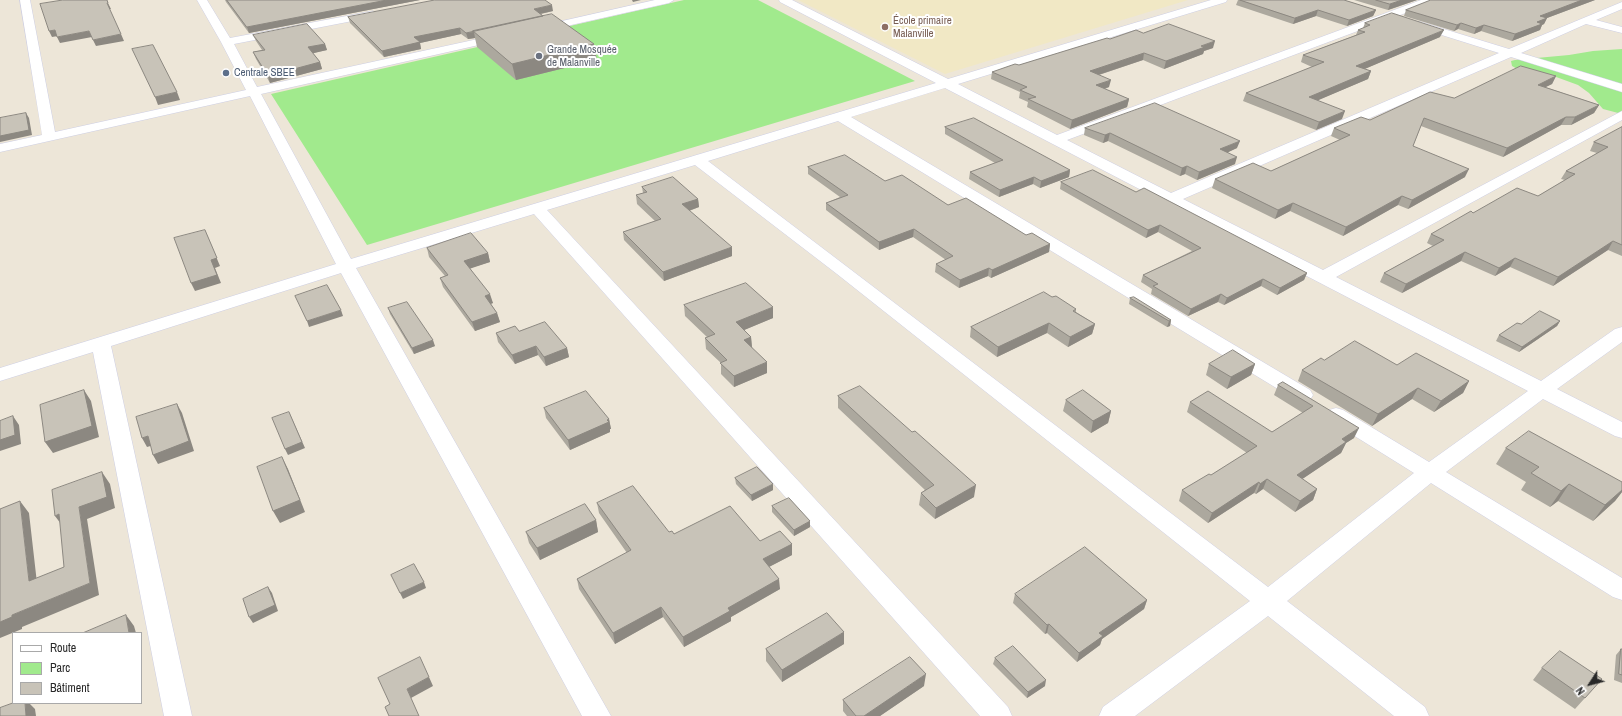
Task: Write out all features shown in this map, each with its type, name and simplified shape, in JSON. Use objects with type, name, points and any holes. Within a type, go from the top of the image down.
[{"type":"street","points":[[25,0],[49,136]]},
{"type":"street","points":[[530,31],[669,0]]},
{"type":"street","points":[[784,0],[1622,431]]},
{"type":"street","points":[[0,375],[346,266],[1222,0]]},
{"type":"street","points":[[1055,140],[1430,0]]},
{"type":"street","points":[[207,1],[253,93],[346,266],[597,716]]},
{"type":"street","points":[[1170,199],[1622,5]]},
{"type":"street","points":[[1374,11],[1622,88]]},
{"type":"street","points":[[227,42],[382,12]]},
{"type":"street","points":[[1586,21],[1622,30]]},
{"type":"street","points":[[0,148],[515,34]]},
{"type":"street","points":[[1322,277],[1622,115]]},
{"type":"street","points":[[840,116],[1430,472],[1622,590]]},
{"type":"street","points":[[697,159],[843,270],[1415,716]]},
{"type":"street","points":[[537,208],[998,716]]},
{"type":"street","points":[[1113,716],[1268,602],[1430,472],[1622,333]]},
{"type":"street","points":[[101,343],[178,716]]},
{"type":"shaded area","points":[[798,0],[1188,0],[945,74]]},
{"type":"green space","points":[[684,0],[758,0],[915,81],[367,245],[271,94]]},
{"type":"green space","points":[[1622,49],[1622,114],[1603,109],[1589,93],[1578,85],[1548,74],[1521,71],[1512,66],[1511,61],[1593,51]]},
{"type":"building","points":[[63,0],[107,0],[121,34],[93,40],[89,31],[57,37],[55,30],[49,31],[40,4]]},
{"type":"building","points":[[227,0],[387,0],[247,27]]},
{"type":"building","points":[[435,0],[545,0],[552,5],[534,9],[543,16],[466,33],[460,28],[414,37],[420,42],[382,51],[348,17]]},
{"type":"building","points":[[1240,0],[1344,0],[1376,10],[1349,20],[1318,10],[1295,18]]},
{"type":"building","points":[[1376,0],[1402,0],[1390,4]]},
{"type":"building","points":[[1431,0],[1582,0],[1540,16],[1547,18],[1537,22],[1542,24],[1515,34],[1484,25],[1476,28],[1461,23],[1457,25],[1406,10]]},
{"type":"building","points":[[1392,13],[1444,30],[1356,66],[1371,71],[1309,97],[1345,111],[1319,122],[1246,93],[1324,62],[1303,55],[1365,32],[1358,30],[1370,25],[1365,23]]},
{"type":"building","points":[[552,14],[594,44],[512,64],[473,31]]},
{"type":"building","points":[[307,24],[325,44],[308,47],[320,62],[268,76],[253,52],[265,50],[253,35]]},
{"type":"building","points":[[1169,24],[1215,41],[1201,46],[1205,47],[1166,61],[1144,53],[1090,71],[1111,80],[1096,85],[1129,99],[1072,120],[1028,99],[1036,97],[1020,90],[1027,87],[992,72],[1107,38],[1110,39],[1136,30],[1143,33]]},
{"type":"building","points":[[153,45],[177,92],[155,97],[132,49]]},
{"type":"building","points":[[1521,66],[1556,76],[1538,85],[1599,105],[1575,117],[1566,117],[1507,148],[1424,118],[1413,146],[1469,169],[1412,200],[1402,196],[1346,227],[1293,203],[1278,210],[1215,179],[1253,163],[1271,171],[1350,135],[1334,128],[1361,117],[1370,120],[1430,92],[1454,98]]},
{"type":"building","points":[[1155,103],[1240,141],[1220,149],[1237,157],[1199,172],[1187,166],[1182,168],[1110,133],[1105,135],[1085,128]]},
{"type":"building","points":[[26,113],[29,130],[0,136],[0,118]]},
{"type":"building","points":[[974,118],[1070,170],[1041,181],[1034,177],[1000,190],[970,172],[1003,160],[945,127]]},
{"type":"building","points":[[1622,127],[1622,245],[1613,241],[1558,277],[1515,258],[1499,268],[1465,252],[1406,284],[1384,273],[1444,240],[1431,234],[1471,211],[1473,213],[1517,188],[1538,196],[1575,174],[1566,171],[1608,147],[1594,142]]},
{"type":"building","points":[[845,155],[885,181],[902,175],[948,205],[966,198],[1026,235],[1032,233],[1050,244],[992,270],[989,268],[960,280],[936,264],[953,256],[914,229],[879,242],[826,203],[848,195],[808,167]]},
{"type":"building","points":[[1093,170],[1136,192],[1144,188],[1307,273],[1280,288],[1263,279],[1227,298],[1221,294],[1191,309],[1153,286],[1158,284],[1143,275],[1201,248],[1160,225],[1148,230],[1061,182]]},
{"type":"building","points":[[673,177],[698,199],[682,204],[732,247],[663,272],[623,232],[661,219],[636,195],[647,192],[642,187]]},
{"type":"building","points":[[205,230],[217,258],[211,260],[217,275],[191,283],[174,238]]},
{"type":"building","points":[[471,233],[488,253],[464,261],[490,294],[485,296],[497,313],[472,322],[440,278],[448,275],[427,248]]},
{"type":"building","points":[[746,283],[773,307],[736,322],[751,337],[744,340],[767,362],[734,376],[720,363],[727,360],[705,338],[715,334],[684,305]]},
{"type":"building","points":[[327,285],[341,310],[307,321],[295,296]]},
{"type":"building","points":[[1044,292],[1052,297],[1056,296],[1076,309],[1073,311],[1095,324],[1070,337],[1049,323],[998,347],[971,327]]},
{"type":"building","points":[[1134,297],[1171,320],[1169,321],[1130,298]]},
{"type":"building","points":[[407,302],[433,340],[412,348],[388,308]]},
{"type":"building","points":[[1540,311],[1560,321],[1522,347],[1499,335],[1517,323],[1521,324]]},
{"type":"building","points":[[545,322],[567,348],[544,357],[536,346],[512,355],[496,333],[515,326],[519,331]]},
{"type":"building","points":[[1355,341],[1397,365],[1416,353],[1469,381],[1441,401],[1418,388],[1378,414],[1302,370],[1321,358],[1324,360]]},
{"type":"building","points":[[1233,350],[1255,364],[1231,377],[1209,364]]},
{"type":"building","points":[[1283,382],[1359,428],[1342,439],[1346,442],[1297,475],[1317,489],[1300,501],[1267,479],[1260,484],[1259,482],[1212,513],[1182,490],[1209,474],[1211,475],[1257,446],[1190,402],[1208,391],[1272,432],[1313,406],[1278,385]]},
{"type":"building","points":[[860,386],[912,432],[915,431],[976,485],[936,508],[921,493],[934,485],[838,396]]},
{"type":"building","points":[[84,390],[92,426],[45,442],[40,405]]},
{"type":"building","points":[[1083,390],[1111,411],[1093,421],[1066,400]]},
{"type":"building","points":[[586,391],[609,419],[607,420],[609,422],[568,440],[544,408]]},
{"type":"building","points":[[177,404],[189,441],[153,455],[148,436],[142,438],[136,417]]},
{"type":"building","points":[[289,412],[302,442],[285,449],[272,418]]},
{"type":"building","points":[[13,416],[15,435],[0,440],[0,421]]},
{"type":"building","points":[[1529,431],[1622,482],[1622,490],[1605,505],[1569,484],[1561,491],[1531,473],[1539,467],[1506,448]]},
{"type":"building","points":[[282,457],[300,500],[273,511],[257,467]]},
{"type":"building","points":[[757,467],[773,484],[751,495],[735,478]]},
{"type":"building","points":[[102,472],[107,497],[79,507],[90,583],[12,615],[12,617],[0,622],[0,509],[20,501],[29,581],[64,567],[59,514],[55,516],[52,490]]},
{"type":"building","points":[[633,486],[669,532],[672,531],[674,534],[730,506],[760,541],[780,531],[792,544],[763,559],[779,579],[728,608],[730,611],[683,637],[661,607],[613,633],[577,579],[631,550],[597,503]]},
{"type":"building","points":[[789,498],[810,521],[794,530],[772,506]]},
{"type":"building","points":[[585,504],[596,520],[537,548],[526,532]]},
{"type":"building","points":[[1085,547],[1147,600],[1099,633],[1103,636],[1079,653],[1015,594]]},
{"type":"building","points":[[414,564],[424,582],[400,593],[391,575]]},
{"type":"building","points":[[268,587],[275,605],[249,617],[243,599]]},
{"type":"building","points":[[827,613],[844,632],[782,670],[766,649]]},
{"type":"building","points":[[126,615],[129,632],[85,632]]},
{"type":"building","points":[[1013,646],[1046,680],[1028,692],[995,658]]},
{"type":"building","points":[[1622,649],[1622,675],[1619,674]]},
{"type":"building","points":[[1560,651],[1602,679],[1585,698],[1542,668]]},
{"type":"building","points":[[420,657],[429,677],[407,689],[419,716],[389,716],[385,707],[390,704],[378,678]]},
{"type":"building","points":[[910,657],[926,674],[864,716],[856,716],[843,700]]},
{"type":"building","points":[[12,703],[25,704],[26,716],[0,716],[0,708]]},
{"type":"place","name":"École primaire Malanville","points":[[885,27]]},
{"type":"place","name":"Grande Mosquée de Malanville","points":[[539,56]]},
{"type":"place","name":"Centrale SBEE","points":[[226,73]]}]
